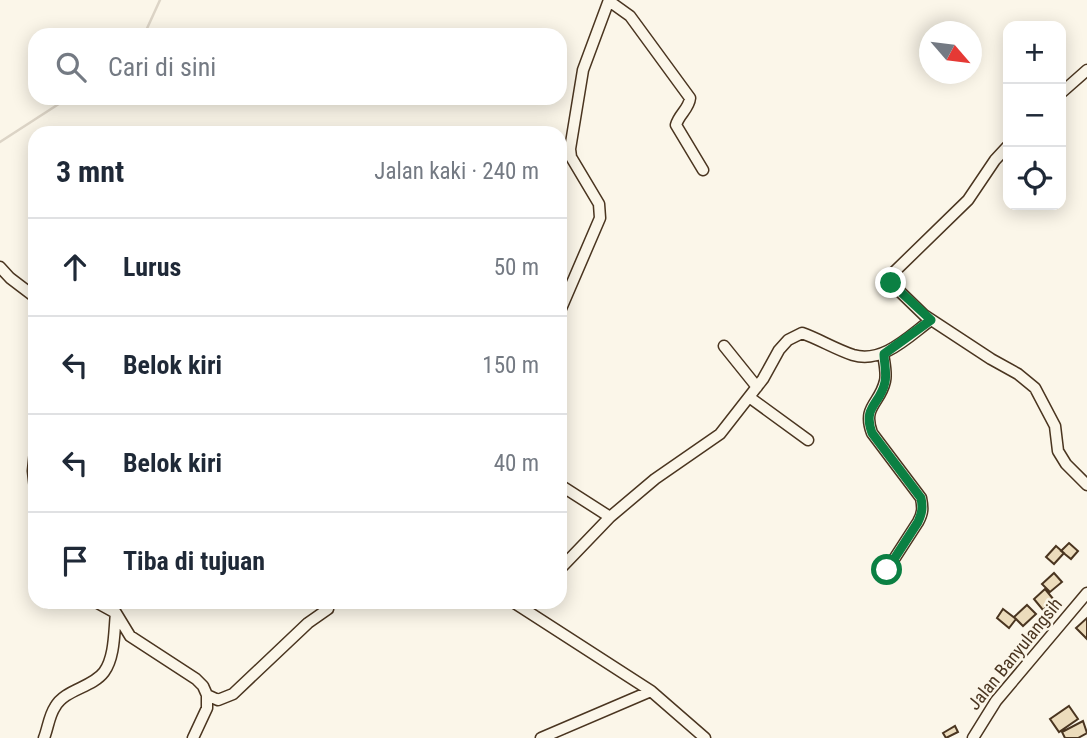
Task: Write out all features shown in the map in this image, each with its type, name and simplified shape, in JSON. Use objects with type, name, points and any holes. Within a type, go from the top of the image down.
[{"type":"street","points":[[567,295],[600,218],[599,204],[571,157],[570,149],[583,70],[609,0],[630,16],[690,98],[676,125],[703,170]]},
{"type":"street","points":[[1066,89],[1087,70]]},
{"type":"street","points":[[1007,147],[968,200],[891,275],[891,283],[931,320],[1018,374],[1035,388],[1055,426],[1058,451],[1066,464],[1087,485]]},
{"type":"street","points":[[0,267],[28,292]]},
{"type":"street","points":[[567,562],[610,517],[666,471],[710,443],[753,392],[779,349],[795,335],[802,333],[856,356],[866,357],[884,354],[931,320]]},
{"type":"street","points":[[724,346],[753,392],[808,440]]},
{"type":"street","points":[[884,354],[885,381],[872,405],[868,422],[872,433],[921,498],[923,506],[918,522],[887,570]]},
{"type":"street","points":[[567,489],[610,517]]},
{"type":"street","name":"Jalan Banyulangsih","points":[[973,738],[996,701],[1087,593]]},
{"type":"street","points":[[109,609],[116,613],[130,636],[196,678],[203,686],[207,695],[207,708],[193,738]]},
{"type":"street","points":[[207,695],[218,700],[233,694],[308,623],[328,609]]},
{"type":"street","points":[[534,609],[651,691],[705,738]]},
{"type":"street","points":[[44,738],[55,705],[98,678],[105,670],[111,652],[116,613]]},
{"type":"street","points":[[541,738],[651,691]]},
{"type":"building","points":[[1069,543],[1078,551],[1071,559],[1061,551]]},
{"type":"building","points":[[1056,546],[1064,553],[1054,564],[1046,557]]},
{"type":"building","points":[[1054,573],[1062,582],[1050,592],[1042,584]]},
{"type":"building","points":[[1045,589],[1054,600],[1043,610],[1034,599]]},
{"type":"building","points":[[1027,605],[1036,614],[1023,626],[1014,617]]},
{"type":"building","points":[[1003,609],[1016,619],[1009,628],[997,618]]},
{"type":"building","points":[[1087,618],[1087,639],[1076,628]]},
{"type":"building","points":[[1069,706],[1078,719],[1059,732],[1050,719]]},
{"type":"building","points":[[1083,721],[1087,733],[1078,738],[1065,738],[1062,732]]},
{"type":"building","points":[[955,726],[958,732],[946,738],[943,733]]},
{"type":"waterway","points":[[147,28],[160,0]]},
{"type":"waterway","points":[[0,142],[57,105]]},
{"type":"route","points":[[887,570],[918,522],[923,506],[921,498],[872,433],[868,422],[869,413],[885,381],[884,354],[931,320],[891,283]]}]
